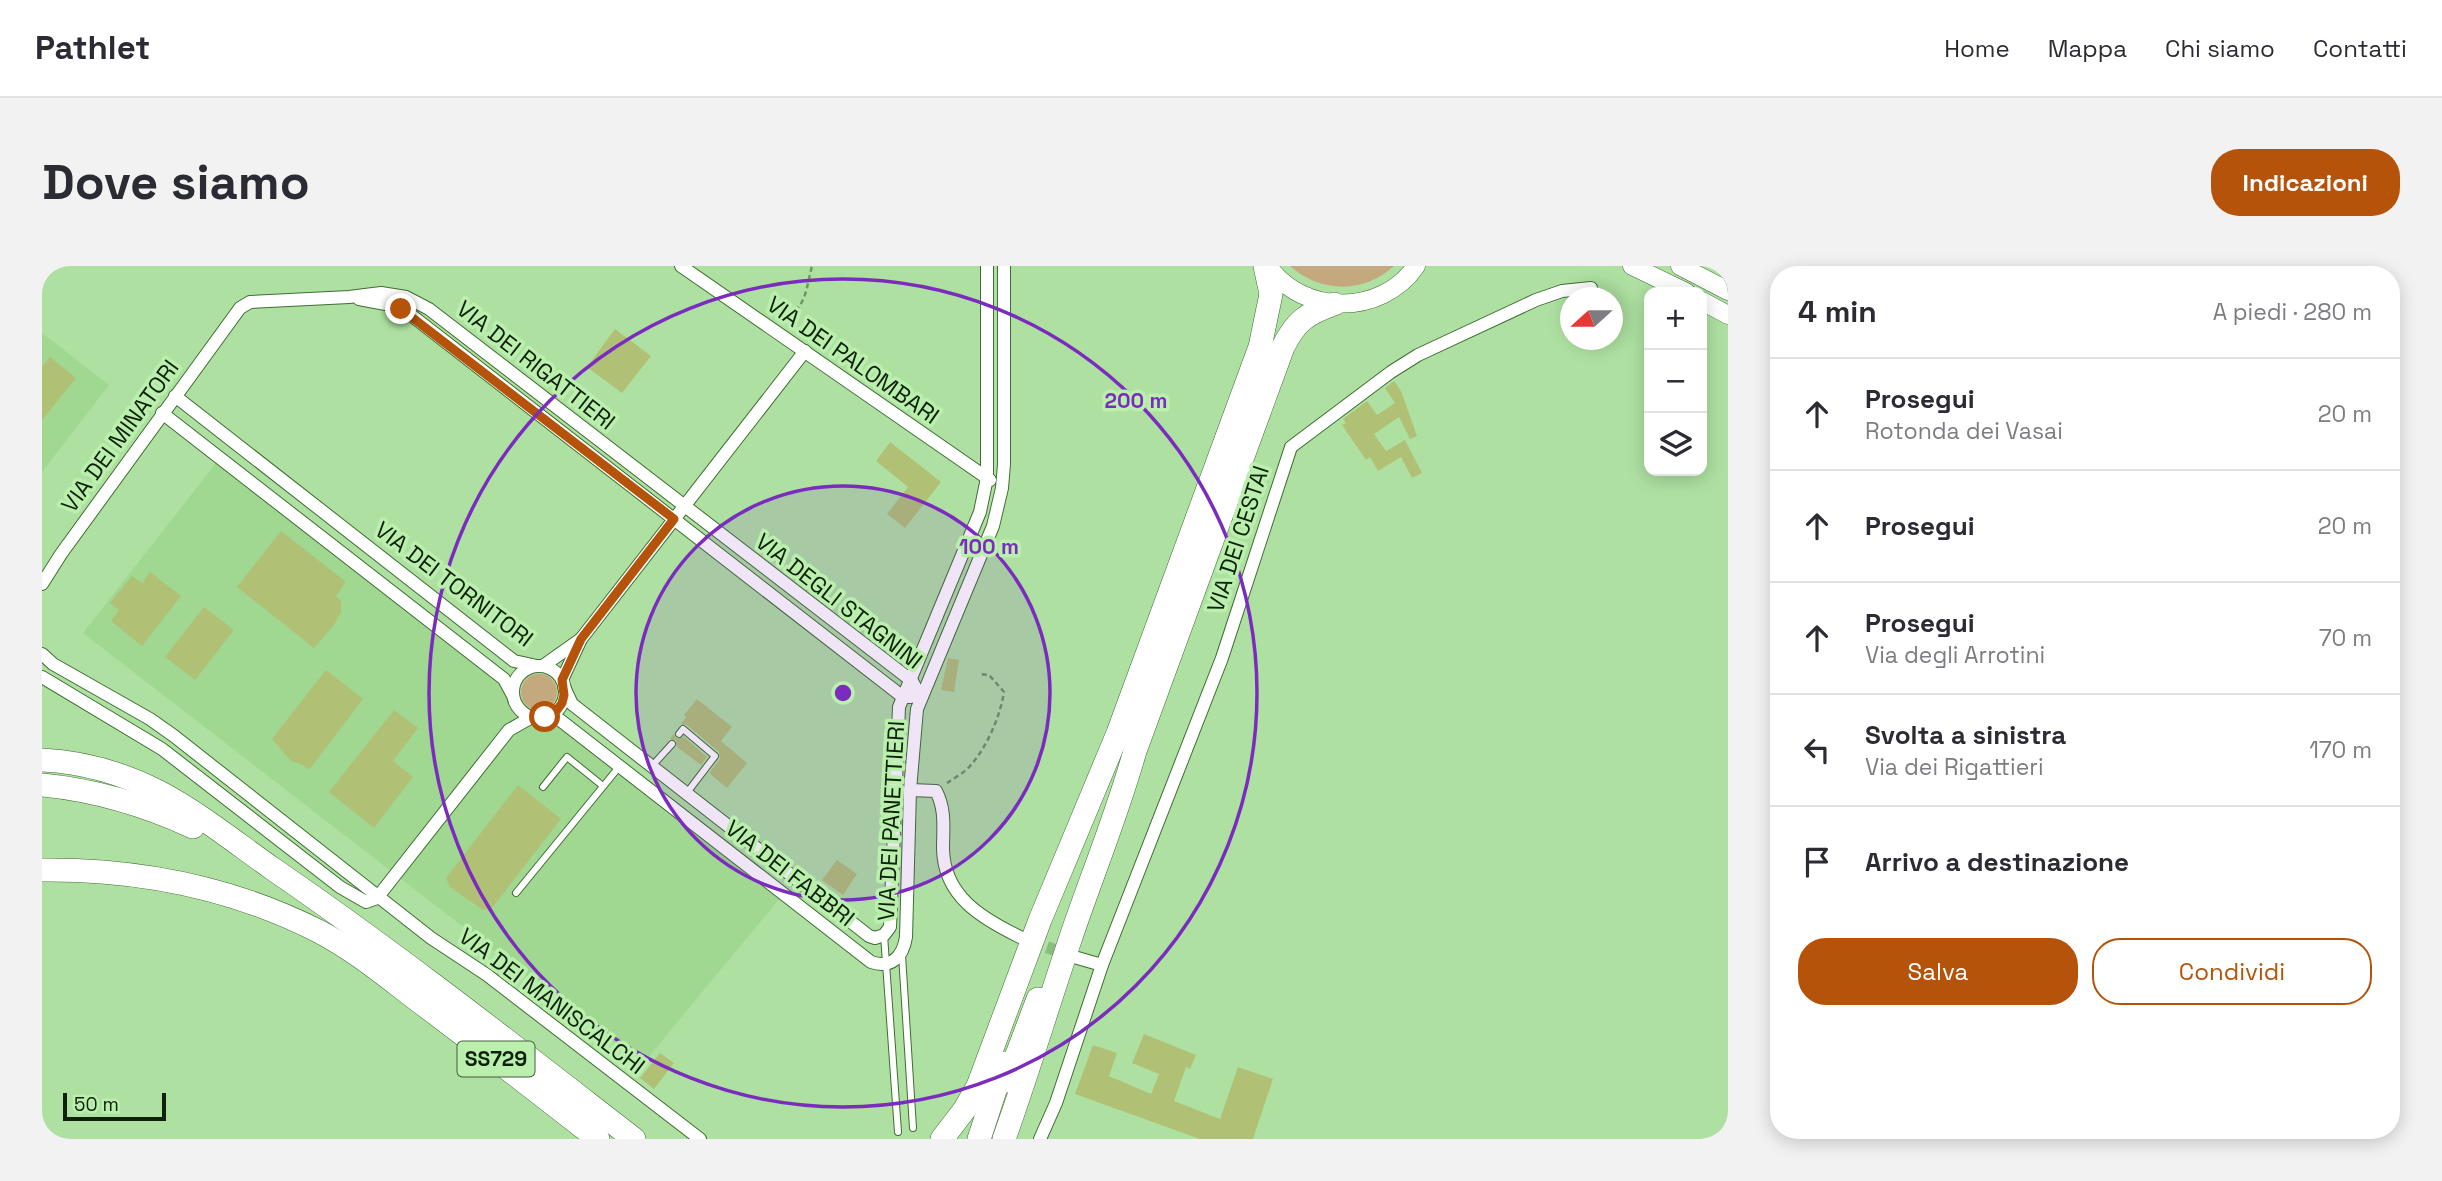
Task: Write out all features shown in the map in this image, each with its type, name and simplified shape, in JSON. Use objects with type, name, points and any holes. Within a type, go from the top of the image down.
[{"type":"highway","points":[[942,1139],[965,1109],[978,1086],[1045,908],[1118,733],[1259,347],[1271,294],[1266,266]]},
{"type":"highway","points":[[981,1139],[1135,751],[1283,347],[1298,322],[1308,314],[1334,304]]},
{"type":"highway","points":[[981,1139],[993,1091],[1102,788],[1118,733]]},
{"type":"highway","points":[[1004,1139],[1071,937],[1119,806],[1135,751]]},
{"type":"highway","name":"SS729","points":[[42,758],[68,761],[124,776],[159,792],[210,824],[424,977],[634,1139]]},
{"type":"highway","points":[[42,785],[123,800],[203,831],[274,869]]},
{"type":"highway","name":"SS729","points":[[42,870],[107,872],[178,881],[249,902],[322,933],[393,982],[598,1139]]},
{"type":"highway","points":[[42,881],[80,878],[129,881],[249,902]]},
{"type":"highway","points":[[485,1023],[594,1092],[654,1139]]},
{"type":"highway","points":[[543,1096],[589,1139]]},
{"type":"main road","points":[[1266,266],[1292,289],[1313,300],[1334,304],[1375,299],[1393,289],[1413,271],[1430,266]]},
{"type":"main road","points":[[1632,266],[1676,287]]},
{"type":"main road","points":[[1680,266],[1728,292]]},
{"type":"main road","points":[[1707,304],[1728,315]]},
{"type":"street","name":"VIA DEI PALOMBARI","points":[[681,266],[1002,488]]},
{"type":"street","name":"VIA DEI PANETTIERI","points":[[884,935],[890,927],[898,717],[903,697],[912,681],[980,512],[987,478],[987,266]]},
{"type":"street","name":"VIA DEI PANETTIERI","points":[[886,964],[894,962],[902,954],[906,937],[910,790],[915,723],[921,698],[993,526],[1002,488],[1004,266]]},
{"type":"street","name":"VIA DEI CESTAI","points":[[1040,1139],[1056,1103],[1102,965],[1222,658],[1291,447],[1418,355],[1536,300],[1560,292]]},
{"type":"street","name":"VIA DEI RIGATTIERI","points":[[234,314],[250,302],[393,293],[418,302],[683,506]]},
{"type":"street","name":"VIA DEI RIGATTIERI","points":[[349,297],[391,305],[411,316],[674,519]]},
{"type":"street","name":"VIA DEI MINATORI","points":[[42,584],[234,314]]},
{"type":"street","points":[[42,677],[138,733],[198,775],[340,887],[366,902],[374,901],[509,730],[557,710],[562,703],[563,684],[581,639],[804,351]]},
{"type":"street","name":"VIA DEI TORNITORI","points":[[175,396],[514,661],[540,666]]},
{"type":"street","name":"VIA DEI TORNITORI","points":[[162,414],[504,680],[514,698]]},
{"type":"street","name":"VIA DEGLI STAGNINI","points":[[683,506],[912,681],[921,698]]},
{"type":"street","name":"VIA DEGLI STAGNINI","points":[[674,519],[903,697],[921,698]]},
{"type":"street","name":"VIA DEI TORNITORI","points":[[335,548],[349,531]]},
{"type":"street","points":[[42,573],[61,554]]},
{"type":"street","points":[[540,666],[581,639]]},
{"type":"street","name":"VIA DEI MANISCALCHI","points":[[42,654],[53,664],[150,719],[431,938],[487,975],[700,1139]]},
{"type":"street","points":[[509,730],[516,678],[529,667],[540,666],[553,670],[563,684]]},
{"type":"street","name":"VIA DEI FABBRI","points":[[563,684],[572,704],[686,794],[869,936],[884,935]]},
{"type":"street","points":[[514,698],[519,709],[538,717]]},
{"type":"street","name":"VIA DEI FABBRI","points":[[538,717],[560,720],[865,957],[877,964],[886,964]]},
{"type":"street","points":[[198,775],[208,762]]},
{"type":"street","points":[[910,790],[936,791],[943,803],[944,868],[951,883],[972,908],[992,923],[1020,937]]},
{"type":"street","name":"VIA DEI FABBRI","points":[[705,834],[717,818]]},
{"type":"street","points":[[1074,957],[1102,965]]},
{"type":"lane","points":[[679,734],[683,729],[715,756],[686,794]]},
{"type":"lane","points":[[652,766],[672,744]]},
{"type":"lane","points":[[543,788],[567,757],[603,786]]},
{"type":"lane","points":[[516,893],[619,767]]},
{"type":"lane","points":[[884,935],[898,1132]]},
{"type":"lane","points":[[902,954],[914,1128]]},
{"type":"path","points":[[771,328],[793,315],[806,297],[812,266]]},
{"type":"path","points":[[936,791],[969,767],[1002,707],[1004,692],[989,675],[979,674]]},
{"type":"shaded area","points":[[1290,266],[1394,266],[1369,282],[1342,287],[1315,281]]},
{"type":"shaded area","points":[[42,333],[109,385],[42,472]]},
{"type":"shaded area","points":[[216,463],[780,898],[642,1065],[83,633]]},
{"type":"shaded area","points":[[539,674],[552,679],[557,692],[552,705],[539,710],[526,705],[521,692],[526,679]]},
{"type":"building","points":[[615,329],[651,356],[622,393],[587,367]]},
{"type":"building","points":[[50,357],[76,378],[42,420],[42,367]]},
{"type":"building","points":[[1394,381],[1401,391],[1417,436],[1410,439],[1399,417],[1374,434],[1386,451],[1405,440],[1422,473],[1412,478],[1401,457],[1378,471],[1370,457],[1366,460],[1342,425],[1346,423],[1343,419],[1367,401],[1377,415],[1395,403],[1385,388]]},
{"type":"building","points":[[890,442],[941,482],[905,528],[887,514],[908,487],[876,461]]},
{"type":"building","points":[[281,531],[346,582],[336,596],[341,601],[341,612],[334,625],[314,648],[237,587]]},
{"type":"building","points":[[150,572],[181,596],[142,646],[111,621],[119,610],[110,603],[132,576],[142,583]]},
{"type":"building","points":[[204,607],[234,630],[195,680],[165,657]]},
{"type":"building","points":[[948,658],[959,660],[954,692],[941,690]]},
{"type":"building","points":[[326,670],[363,699],[309,770],[291,761],[272,739]]},
{"type":"building","points":[[697,699],[732,727],[721,741],[747,763],[727,788],[710,772],[720,759],[719,752],[687,725],[681,724],[686,717],[684,715]]},
{"type":"building","points":[[394,710],[418,728],[393,761],[413,777],[374,828],[329,792]]},
{"type":"building","points":[[673,734],[677,739],[684,737],[707,757],[701,765],[677,747],[676,740],[670,739]]},
{"type":"building","points":[[518,785],[561,819],[492,908],[483,910],[450,887],[446,878]]},
{"type":"building","points":[[837,860],[857,874],[843,895],[822,880]]},
{"type":"building","points":[[1144,1034],[1196,1055],[1190,1069],[1186,1067],[1174,1101],[1220,1119],[1238,1067],[1273,1079],[1253,1139],[1200,1139],[1075,1094],[1093,1045],[1117,1053],[1109,1076],[1151,1094],[1159,1074],[1132,1063]]},
{"type":"building","points":[[660,1053],[674,1063],[654,1089],[640,1078]]},
{"type":"tunnel","points":[[1030,941],[1069,955]]},
{"type":"route","points":[[401,309],[674,519],[581,639],[562,680],[562,703],[557,710],[545,717]]}]
